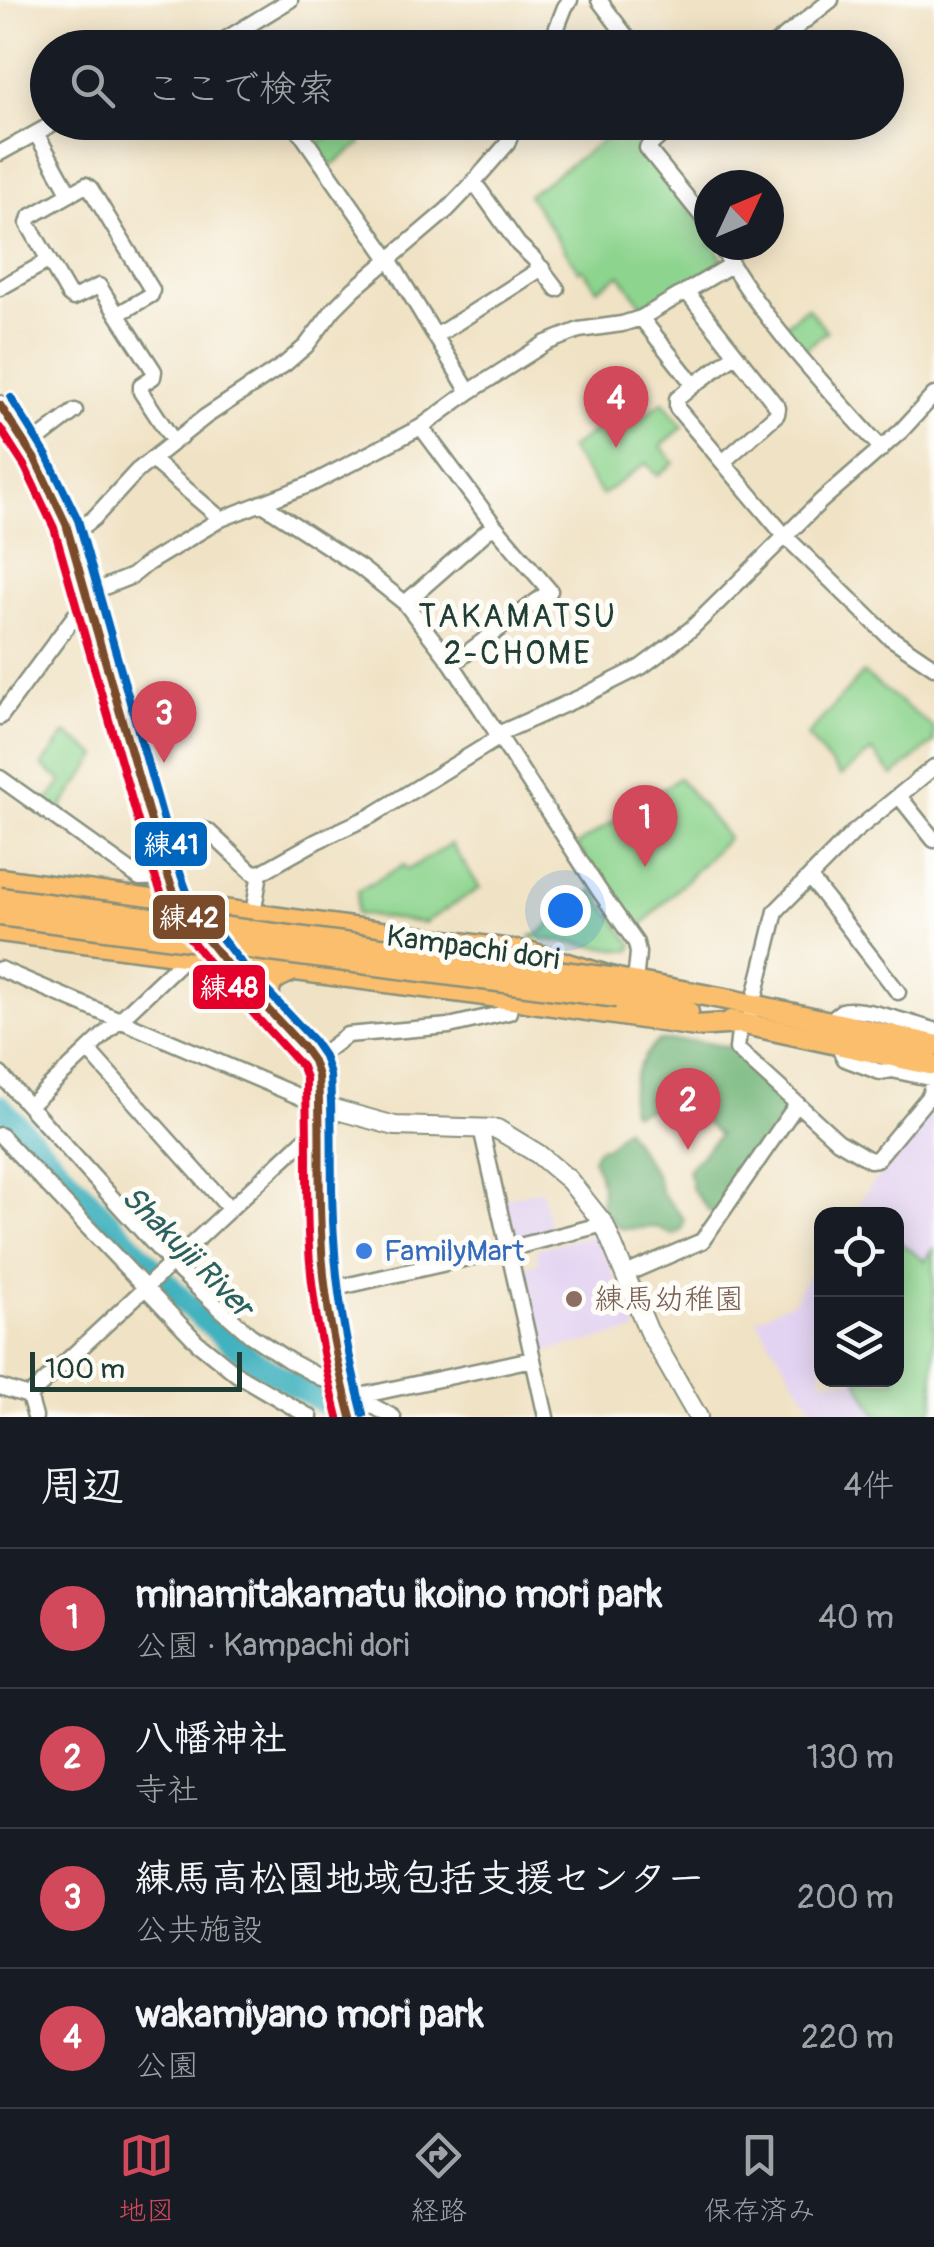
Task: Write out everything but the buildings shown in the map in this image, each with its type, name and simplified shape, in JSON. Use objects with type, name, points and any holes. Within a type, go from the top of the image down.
[{"type":"main road","points":[[0,879],[532,953],[623,986]]},
{"type":"main road","name":"Kampachi dori","points":[[0,898],[623,986],[934,1065]]},
{"type":"main road","name":"Kampachi dori","points":[[0,916],[623,986]]},
{"type":"main road","points":[[0,931],[696,1026],[747,1017]]},
{"type":"main road","points":[[273,1014],[268,996],[271,983],[294,970]]},
{"type":"main road","name":"Kampachi dori","points":[[747,1017],[829,1022],[934,1046]]},
{"type":"street","points":[[242,30],[290,0]]},
{"type":"street","points":[[556,30],[570,0]]},
{"type":"street","points":[[599,0],[622,30]]},
{"type":"street","points":[[793,30],[831,0]]},
{"type":"street","points":[[0,153],[30,136]]},
{"type":"street","points":[[40,140],[70,194]]},
{"type":"street","points":[[306,140],[390,259],[469,392]]},
{"type":"street","points":[[70,538],[137,471],[205,416],[292,359],[334,308],[447,210],[509,140]]},
{"type":"street","points":[[656,140],[647,148],[694,206]]},
{"type":"street","points":[[474,182],[518,244],[557,289]]},
{"type":"street","points":[[118,314],[151,295],[152,290],[86,185],[28,220],[69,295],[73,298],[98,286],[118,314],[154,370],[142,385],[142,392],[174,442]]},
{"type":"street","points":[[728,260],[799,358],[882,449]]},
{"type":"street","points":[[0,288],[48,261]]},
{"type":"street","points":[[0,717],[87,596],[132,576],[221,519],[311,484],[421,427],[546,343],[579,330],[641,318],[731,265]]},
{"type":"street","points":[[436,336],[542,268]]},
{"type":"street","points":[[686,291],[778,411],[723,462]]},
{"type":"street","points":[[641,318],[694,385]]},
{"type":"street","points":[[734,354],[677,399],[677,408],[785,536],[888,636],[934,667]]},
{"type":"street","points":[[0,778],[140,878],[165,868],[174,855],[206,830],[252,872],[260,873],[371,816],[499,736],[641,667],[692,628],[934,395]]},
{"type":"street","points":[[0,404],[47,482],[70,538],[178,903],[313,1061],[318,1076],[320,1214],[327,1290],[334,1347],[351,1417]]},
{"type":"street","points":[[28,447],[75,411]]},
{"type":"street","points":[[421,427],[494,525],[550,591],[452,664]]},
{"type":"street","points":[[152,460],[221,519]]},
{"type":"street","points":[[261,503],[361,568],[405,603],[452,664],[636,943],[638,953],[623,986]]},
{"type":"street","points":[[405,603],[494,525]]},
{"type":"street","points":[[842,1044],[845,1059],[862,1067],[934,1079],[930,1095],[877,1158],[870,1160],[838,1140],[737,1049],[776,911],[854,834],[934,767]]},
{"type":"street","points":[[899,796],[934,840]]},
{"type":"street","points":[[254,914],[260,873]]},
{"type":"street","points":[[810,878],[898,992]]},
{"type":"street","points":[[29,1106],[186,956]]},
{"type":"street","points":[[0,969],[319,1105],[395,1126],[497,1129],[509,1134],[569,1180],[604,1224],[648,1330],[698,1417]]},
{"type":"street","points":[[313,1061],[347,1035],[449,1026],[509,1012],[512,999]]},
{"type":"street","points":[[829,1022],[841,1012],[852,1010],[934,1030]]},
{"type":"street","points":[[88,1050],[230,1210]]},
{"type":"street","points":[[0,1074],[172,1264],[250,1335],[348,1395],[393,1417]]},
{"type":"street","points":[[626,1274],[702,1241],[797,1104]]},
{"type":"street","points":[[29,1396],[319,1126]]},
{"type":"street","points":[[480,1128],[546,1417]]},
{"type":"street","points":[[0,1135],[197,1342],[238,1375],[310,1417]]},
{"type":"street","points":[[327,1290],[604,1224]]},
{"type":"street","points":[[348,1395],[532,1359]]},
{"type":"street","points":[[0,1387],[29,1396]]},
{"type":"street","points":[[29,1396],[34,1417]]},
{"type":"shaded area","points":[[928,1103],[934,1107],[934,1417],[819,1417],[756,1319],[795,1300],[814,1268],[814,1387],[904,1387],[904,1207],[856,1207],[886,1165],[882,1161]]},
{"type":"shaded area","name":"練馬幼稚園","points":[[541,1190],[551,1233],[512,1241],[502,1199]]},
{"type":"shaded area","name":"練馬幼稚園","points":[[598,1237],[637,1331],[537,1353],[518,1268],[539,1263],[536,1249]]},
{"type":"green space","points":[[323,140],[358,140],[361,144],[330,166],[316,145]]},
{"type":"green space","points":[[603,140],[636,140],[694,214],[694,260],[721,260],[646,310],[620,275],[597,289],[583,269],[579,271],[528,195]]},
{"type":"green space","points":[[807,307],[827,331],[803,351],[783,327]]},
{"type":"green space","points":[[663,402],[683,427],[661,446],[674,463],[657,476],[646,463],[602,495],[569,449],[609,421],[619,434]]},
{"type":"green space","points":[[863,673],[934,728],[934,742],[893,776],[872,751],[841,776],[807,736]]},
{"type":"green space","points":[[66,733],[98,756],[57,814],[45,805],[62,781],[42,766]]},
{"type":"green space","points":[[679,778],[728,838],[636,931],[577,845]]},
{"type":"green space","points":[[451,844],[480,888],[424,923],[356,914],[358,891],[404,865],[407,870]]},
{"type":"green space","points":[[593,890],[633,945],[630,951],[529,937],[540,933]]},
{"type":"green space","points":[[658,1041],[694,1041],[729,1047],[789,1102],[790,1107],[717,1212],[710,1212],[691,1187],[688,1170],[719,1135],[704,1122],[682,1136],[669,1103],[631,1111],[636,1073]]},
{"type":"green space","points":[[625,1128],[656,1175],[661,1192],[684,1219],[682,1230],[673,1235],[657,1227],[623,1229],[601,1207],[602,1189],[592,1158],[597,1149],[606,1148]]},
{"type":"green space","points":[[904,1245],[925,1261],[934,1249],[934,1407],[922,1417],[877,1415],[861,1387],[904,1387]]},
{"type":"waterway","name":"Shakujii River","points":[[0,1107],[182,1300],[255,1362],[350,1417]]},
{"type":"transit line","name":"練41","points":[[11,398],[47,456],[78,520],[189,897],[324,1056],[330,1075],[338,1283],[363,1414]]},
{"type":"transit line","name":"練42","points":[[0,405],[36,461],[66,524],[162,860],[178,903],[233,972],[313,1061],[318,1076],[324,1279],[351,1417]]},
{"type":"transit line","name":"練48","points":[[0,428],[25,467],[54,528],[150,863],[168,911],[223,980],[302,1067],[306,1078],[309,1257],[318,1326],[338,1417]]},
{"type":"place","name":"wakamiyano mori park","points":[[616,448]]},
{"type":"place","name":"練馬高松園地域包括支援センター","points":[[164,763]]},
{"type":"place","name":"minamitakamatu ikoino mori park","points":[[645,867]]},
{"type":"place","name":"八幡神社","points":[[688,1150]]},
{"type":"place","name":"FamilyMart","points":[[364,1251]]},
{"type":"place","name":"練馬幼稚園","points":[[574,1299]]},
{"type":"district","name":"TAKAMATSU 2-CHOME","points":[[518,636]]}]
